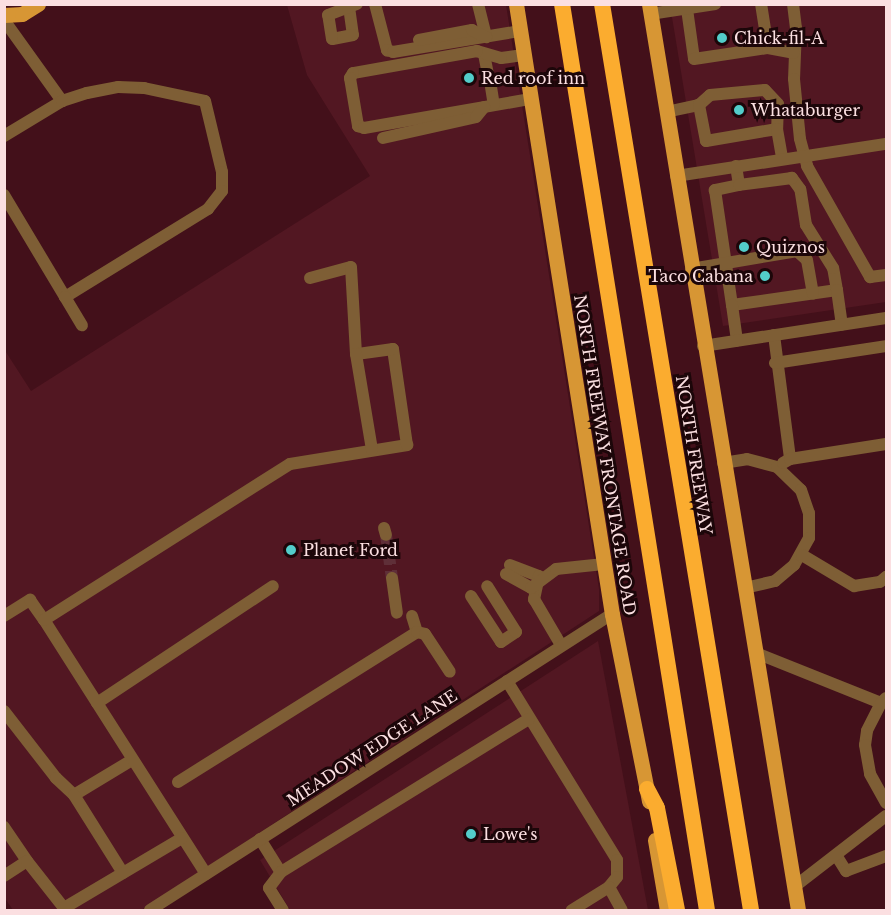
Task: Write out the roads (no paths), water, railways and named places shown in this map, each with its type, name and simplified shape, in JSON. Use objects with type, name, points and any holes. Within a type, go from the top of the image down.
[{"type":"highway","points":[[562,4],[707,910]]},
{"type":"highway","name":"NORTH FREEWAY","points":[[602,4],[751,910]]},
{"type":"highway","points":[[647,789],[657,808],[677,910]]},
{"type":"main road","points":[[4,11],[9,4]]},
{"type":"main road","points":[[4,15],[22,14],[38,4]]},
{"type":"main road","name":"NORTH FREEWAY FRONTAGE ROAD","points":[[516,4],[612,614],[647,789],[667,910]]},
{"type":"main road","points":[[650,9],[703,346],[798,910]]},
{"type":"street","points":[[375,4],[389,49],[520,31]]},
{"type":"street","points":[[478,4],[486,37]]},
{"type":"street","points":[[650,9],[687,9],[715,4]]},
{"type":"street","points":[[761,4],[768,48]]},
{"type":"street","points":[[793,4],[794,79],[804,154],[815,185],[870,277],[886,275]]},
{"type":"street","points":[[687,9],[694,59],[768,48],[794,53]]},
{"type":"street","points":[[4,20],[62,101]]},
{"type":"street","points":[[523,55],[501,58],[477,51],[353,73],[350,78],[358,126],[364,128],[530,99]]},
{"type":"street","points":[[484,54],[488,74]]},
{"type":"street","points":[[4,136],[62,101],[118,87],[144,88],[205,101],[222,172],[222,191],[207,209],[65,297]]},
{"type":"street","points":[[383,138],[476,117],[489,106],[491,87]]},
{"type":"street","points":[[666,112],[699,105],[710,95],[765,90],[778,104],[777,129],[782,158]]},
{"type":"street","points":[[699,105],[706,141],[777,129]]},
{"type":"street","points":[[676,177],[804,154],[886,144]]},
{"type":"street","points":[[736,166],[739,185]]},
{"type":"street","points":[[737,341],[715,190],[786,177],[800,189],[806,225],[833,268],[842,325]]},
{"type":"street","points":[[800,189],[815,185]]},
{"type":"street","points":[[4,195],[82,325]]},
{"type":"street","points":[[691,269],[797,251],[807,260],[813,293]]},
{"type":"street","points":[[310,278],[351,267],[356,354],[372,450]]},
{"type":"street","points":[[732,304],[837,290]]},
{"type":"street","points":[[703,346],[886,318]]},
{"type":"street","points":[[774,335],[775,363],[790,459]]},
{"type":"street","points":[[775,363],[886,346]]},
{"type":"street","points":[[44,620],[290,464],[407,445],[393,350],[356,354]]},
{"type":"street","points":[[777,467],[790,459],[886,444]]},
{"type":"street","points":[[723,463],[747,459],[777,467],[806,499],[810,528],[802,555],[775,581],[745,588]]},
{"type":"street","points":[[802,555],[854,586],[880,582],[886,577]]},
{"type":"street","points":[[538,584],[556,569],[604,564]]},
{"type":"street","points":[[508,570],[539,576],[534,599],[561,645]]},
{"type":"street","points":[[392,578],[397,613]]},
{"type":"street","points":[[97,703],[273,586]]},
{"type":"street","points":[[471,596],[501,642],[516,632],[487,586]]},
{"type":"street","points":[[4,616],[30,600],[207,874]]},
{"type":"street","name":"MEADOW EDGE LANE","points":[[150,910],[612,614]]},
{"type":"street","points":[[411,616],[417,632]]},
{"type":"street","points":[[178,782],[417,632],[425,634],[450,672]]},
{"type":"street","points":[[756,653],[884,701],[867,731],[865,745],[870,774],[886,803]]},
{"type":"street","points":[[507,681],[617,860],[617,877],[609,886],[572,910]]},
{"type":"street","points":[[4,711],[56,778],[74,795],[123,873]]},
{"type":"street","points":[[283,910],[269,888],[281,872],[529,719]]},
{"type":"street","points":[[74,795],[132,760]]},
{"type":"street","points":[[794,887],[886,816]]},
{"type":"street","points":[[4,827],[64,908],[182,838]]},
{"type":"street","points":[[260,839],[281,872]]},
{"type":"street","points":[[836,855],[846,871],[886,856]]},
{"type":"street","points":[[4,876],[27,861]]},
{"type":"street","points":[[609,886],[622,910]]},
{"type":"tunnel","points":[[386,535],[392,578]]},
{"type":"place","name":"Chick-fil-A","points":[[722,38]]},
{"type":"place","name":"Red roof inn","points":[[469,78]]},
{"type":"place","name":"Whataburger","points":[[739,110]]},
{"type":"place","name":"Quiznos","points":[[744,247]]},
{"type":"place","name":"Taco Cabana","points":[[765,276]]},
{"type":"place","name":"Planet Ford","points":[[291,550]]},
{"type":"place","name":"Lowe's","points":[[471,834]]}]
